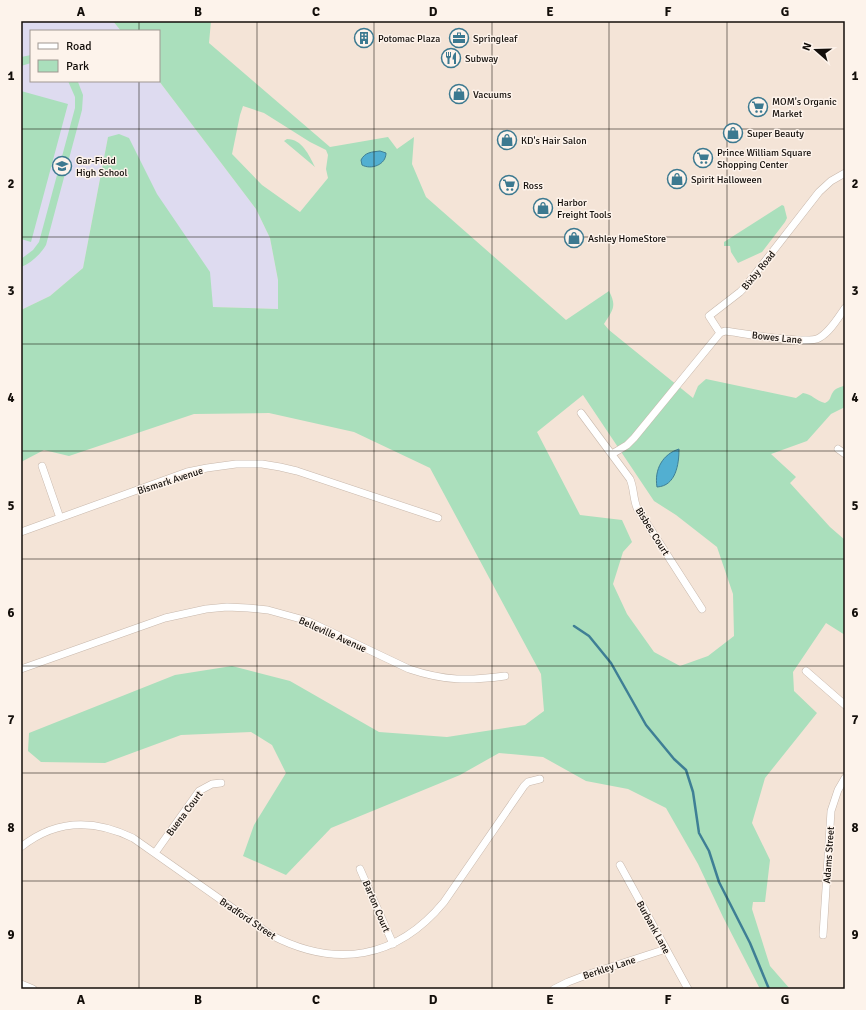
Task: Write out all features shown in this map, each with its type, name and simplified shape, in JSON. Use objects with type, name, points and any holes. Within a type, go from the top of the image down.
[{"type":"street","name":"Bixby Road","points":[[720,333],[708,316],[746,287],[819,192],[831,181],[845,173]]},
{"type":"street","name":"Bowes Lane","points":[[720,333],[725,331],[781,338],[815,340],[825,333],[845,308]]},
{"type":"street","points":[[612,454],[634,438],[720,333]]},
{"type":"street","name":"Bisbee Court","points":[[581,413],[630,479],[633,485],[634,499],[638,508],[702,609]]},
{"type":"street","points":[[838,449],[845,454]]},
{"type":"street","name":"Bismark Avenue","points":[[21,532],[187,472],[218,466],[249,464],[280,467],[297,471],[438,518]]},
{"type":"street","points":[[42,466],[60,518]]},
{"type":"street","name":"Belleville Avenue","points":[[21,669],[165,618],[206,609],[227,607],[268,610],[308,621],[409,669],[438,678],[461,680],[505,676]]},
{"type":"street","points":[[806,671],[845,705]]},
{"type":"street","name":"Adams Street","points":[[823,935],[831,811],[838,790],[845,778]]},
{"type":"street","name":"Bradford Street","points":[[21,847],[37,836],[53,829],[78,824],[94,825],[118,830],[155,853],[270,935],[314,952],[341,955],[357,954],[393,944],[422,926],[434,915],[524,786],[528,782],[540,779]]},
{"type":"street","name":"Buena Court","points":[[155,853],[199,791],[212,784],[221,783]]},
{"type":"street","name":"Burbank Lane","points":[[620,865],[688,989]]},
{"type":"street","name":"Barton Court","points":[[360,869],[393,944]]},
{"type":"street","name":"Berkley Lane","points":[[554,989],[589,974],[666,949]]},
{"type":"street","points":[[21,984],[33,989]]},
{"type":"shaded area","name":"Gar-Field High School","points":[[21,21],[113,21],[120,30],[30,30],[30,82],[160,82],[256,209],[270,238],[278,280],[278,309],[213,307],[108,137],[83,268],[50,296],[21,310]]},
{"type":"green space","points":[[113,21],[211,21],[209,43],[330,147],[388,137],[397,149],[414,137],[412,164],[426,197],[566,320],[609,291],[613,301],[613,308],[604,324],[609,330],[693,398],[698,386],[706,379],[796,398],[803,393],[825,403],[830,399],[834,391],[845,385],[845,407],[831,414],[807,441],[771,454],[796,477],[790,483],[830,527],[845,540],[845,635],[826,623],[793,672],[794,691],[817,713],[765,778],[752,823],[770,860],[765,902],[753,902],[752,909],[770,966],[790,989],[760,989],[698,864],[666,808],[628,789],[586,781],[543,757],[499,753],[460,775],[331,828],[286,875],[243,856],[254,825],[286,773],[272,745],[251,732],[181,735],[105,763],[41,762],[28,751],[29,733],[175,675],[232,666],[290,681],[379,732],[447,737],[525,725],[544,711],[541,674],[430,468],[354,432],[269,413],[194,414],[69,456],[44,450],[21,462],[21,310],[50,296],[83,268],[108,137],[119,134],[129,138],[157,194],[210,272],[213,307],[278,309],[278,280],[270,238],[256,209],[160,82],[160,30],[120,30]],"holes":[[[243,106],[264,113],[310,142],[326,150],[328,155],[326,169],[328,178],[300,212],[262,185],[232,154]],[[583,395],[654,501],[676,515],[717,547],[733,594],[734,636],[708,656],[680,666],[654,652],[627,614],[613,584],[623,552],[632,542],[622,520],[580,515],[537,432]]]},
{"type":"green space","points":[[30,55],[30,63],[21,66],[21,57]]},
{"type":"green space","points":[[68,82],[78,82],[83,95],[82,110],[46,245],[35,258],[21,267],[21,259],[33,250],[39,242],[75,108],[75,97]]},
{"type":"green space","points":[[21,91],[68,104],[31,242],[21,239]]},
{"type":"green space","points":[[287,139],[297,142],[304,148],[315,167],[284,141]]},
{"type":"green space","points":[[782,205],[784,206],[787,218],[785,222],[762,252],[738,263],[731,252],[730,246],[724,246],[724,242]]},
{"type":"water","points":[[380,151],[386,153],[384,161],[374,167],[362,165],[361,160],[365,155]]},
{"type":"water","points":[[679,449],[675,473],[668,483],[657,487],[656,480],[658,468],[664,458],[673,451]]},
{"type":"waterway","points":[[574,626],[589,636],[611,663],[646,725],[674,759],[686,770],[693,792],[699,833],[709,851],[719,882],[750,943],[769,989]]},
{"type":"place","name":"Potomac Plaza","points":[[364,38]]},
{"type":"place","name":"Springleaf","points":[[459,38]]},
{"type":"place","name":"Subway","points":[[451,58]]},
{"type":"place","name":"Vacuums","points":[[459,94]]},
{"type":"place","name":"MOM's Organic Market","points":[[758,107]]},
{"type":"place","name":"Super Beauty","points":[[733,133]]},
{"type":"place","name":"KD's Hair Salon","points":[[507,140]]},
{"type":"place","name":"Prince William Square Shopping Center","points":[[703,158]]},
{"type":"place","name":"Gar-Field High School","points":[[62,166]]},
{"type":"place","name":"Spirit Halloween","points":[[677,179]]},
{"type":"place","name":"Ross","points":[[509,185]]},
{"type":"place","name":"Harbor Freight Tools","points":[[543,208]]},
{"type":"place","name":"Ashley HomeStore","points":[[574,238]]}]
